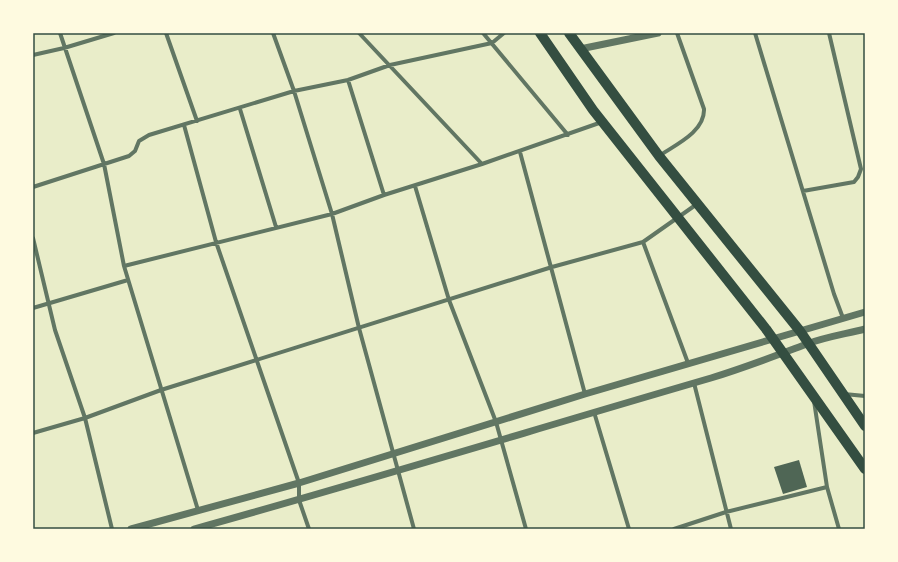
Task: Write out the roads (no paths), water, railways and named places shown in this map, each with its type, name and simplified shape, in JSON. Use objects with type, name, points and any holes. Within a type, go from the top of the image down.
[{"type":"main road","points":[[540,33],[603,122],[772,338],[865,469]]},
{"type":"main road","points":[[569,33],[659,156],[800,331],[865,426]]},
{"type":"street","points":[[60,33],[104,164],[124,266],[198,510]]},
{"type":"street","points":[[33,55],[64,48],[114,33]]},
{"type":"street","points":[[166,33],[197,121]]},
{"type":"street","points":[[273,33],[294,91],[332,214],[359,328],[414,529]]},
{"type":"street","points":[[360,33],[482,164]]},
{"type":"street","points":[[483,33],[568,135]]},
{"type":"street","points":[[33,187],[129,156],[135,151],[139,141],[149,135],[240,109],[294,91],[348,80],[390,65],[492,43],[504,33]]},
{"type":"street","points":[[580,49],[658,33]]},
{"type":"street","points":[[659,156],[696,130],[704,116],[704,109],[677,33]]},
{"type":"street","points":[[755,33],[834,294],[844,318]]},
{"type":"street","points":[[803,191],[854,182],[861,169],[829,33]]},
{"type":"street","points":[[348,80],[384,195]]},
{"type":"street","points":[[240,109],[276,227]]},
{"type":"street","points":[[124,266],[332,214],[384,195],[520,152],[603,122]]},
{"type":"street","points":[[184,125],[216,242],[299,483],[299,500],[309,529]]},
{"type":"street","points":[[520,152],[585,394]]},
{"type":"street","points":[[415,186],[449,300],[496,422],[526,529]]},
{"type":"street","points":[[33,433],[86,418],[161,390],[552,267],[643,242],[698,204]]},
{"type":"street","points":[[33,238],[55,330],[86,418],[112,529]]},
{"type":"street","points":[[643,242],[688,363]]},
{"type":"street","points":[[33,308],[128,280]]},
{"type":"street","points":[[131,529],[299,483],[585,394],[865,312]]},
{"type":"street","points":[[194,529],[299,500],[694,383],[783,354],[808,343],[865,329]]},
{"type":"street","points":[[694,383],[726,512],[732,529]]},
{"type":"street","points":[[842,393],[865,396]]},
{"type":"street","points":[[813,397],[827,488],[839,529]]},
{"type":"street","points":[[594,412],[629,529]]},
{"type":"street","points":[[674,529],[726,512],[827,488]]}]
